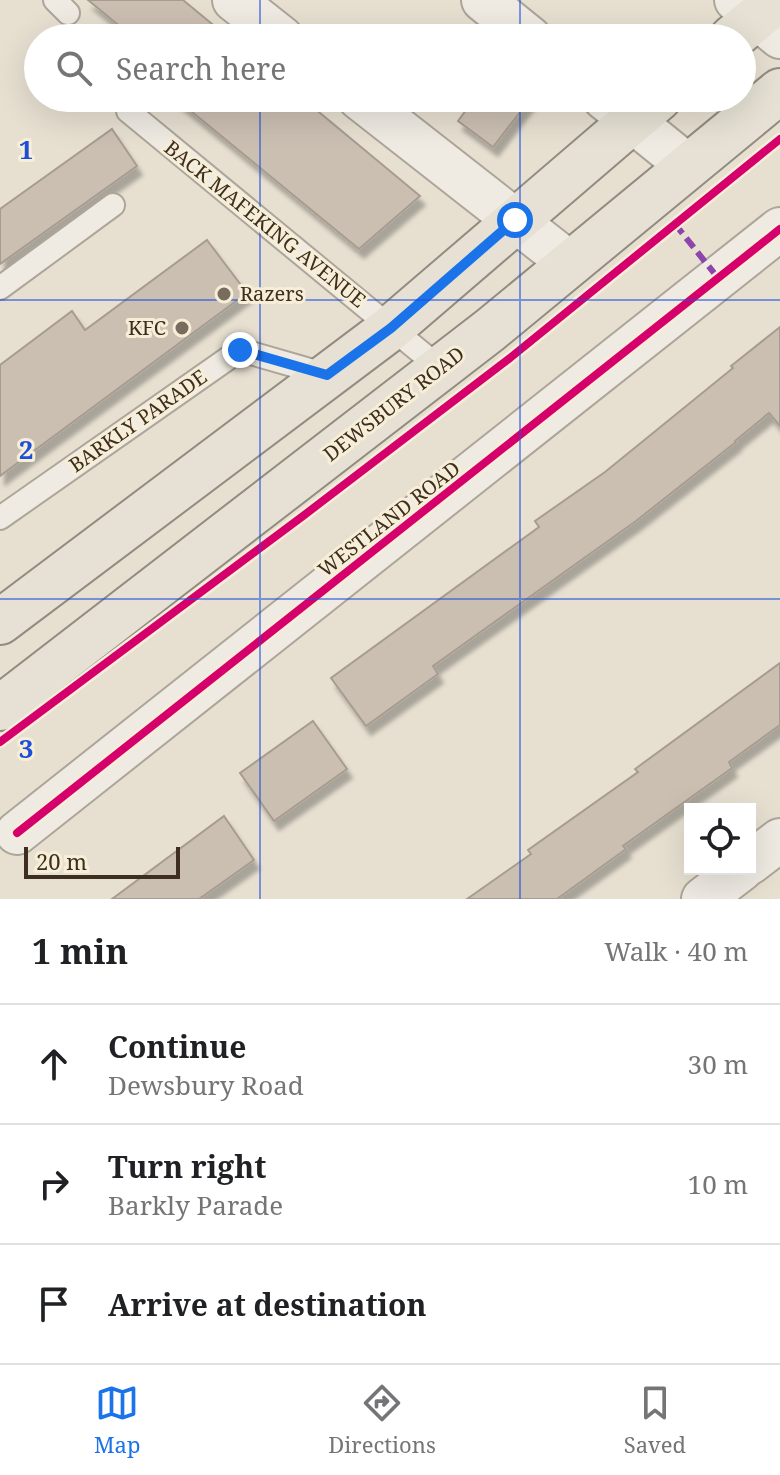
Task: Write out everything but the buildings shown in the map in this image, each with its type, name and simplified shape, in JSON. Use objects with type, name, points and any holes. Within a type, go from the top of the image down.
[{"type":"main road","name":"DEWSBURY ROAD","points":[[756,111],[780,91]]},
{"type":"main road","points":[[0,622],[391,328],[515,220],[626,112]]},
{"type":"main road","name":"DEWSBURY ROAD","points":[[0,708],[490,330],[754,112]]},
{"type":"street","points":[[234,0],[264,24]]},
{"type":"street","points":[[483,0],[513,24]]},
{"type":"street","points":[[377,112],[571,264]]},
{"type":"street","points":[[638,112],[688,166]]},
{"type":"street","name":"WESTLAND ROAD","points":[[17,833],[780,229]]},
{"type":"street","points":[[756,858],[780,840]]},
{"type":"street","points":[[703,899],[734,875]]},
{"type":"lane","name":"BACK MAFEKING AVENUE","points":[[129,112],[440,368]]},
{"type":"lane","points":[[0,288],[113,205]]},
{"type":"lane","name":"BARKLY PARADE","points":[[0,518],[240,350],[327,375]]},
{"type":"marked path","points":[[675,224],[718,278]]},
{"type":"cycle path","points":[[0,742],[510,358],[780,139]]},
{"type":"cycle path","points":[[17,833],[780,229]]},
{"type":"place","name":"Razers","points":[[224,294]]},
{"type":"place","name":"KFC","points":[[182,328]]},
{"type":"route","points":[[240,350],[327,375],[391,328],[515,220]]}]
